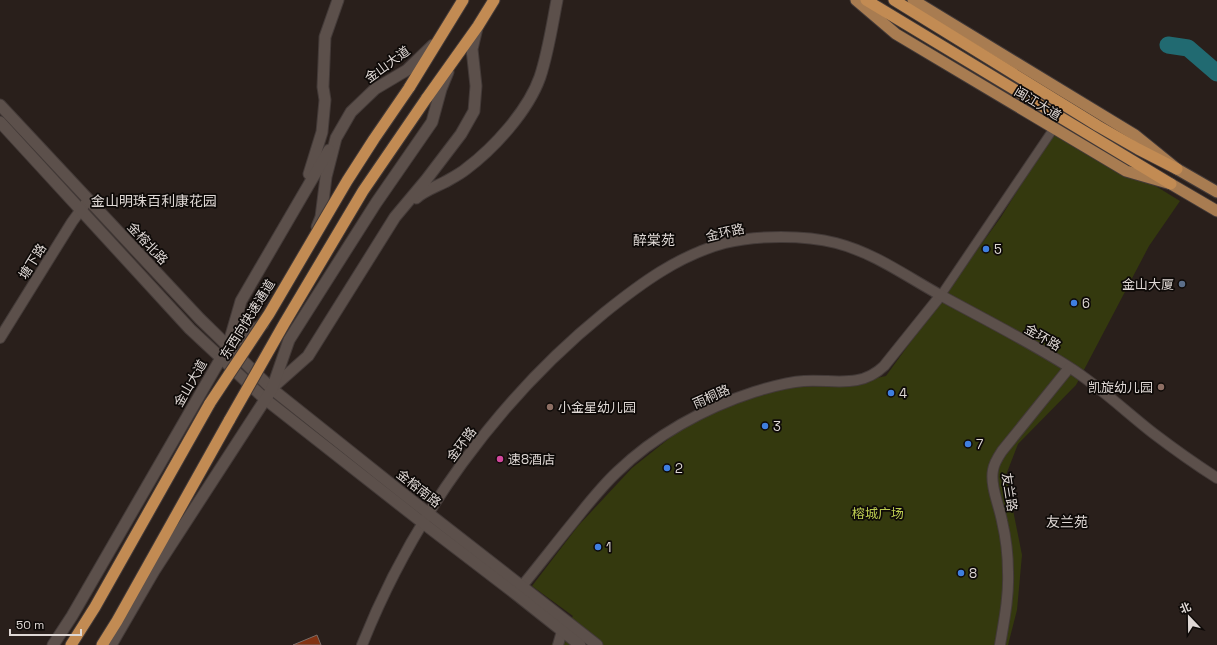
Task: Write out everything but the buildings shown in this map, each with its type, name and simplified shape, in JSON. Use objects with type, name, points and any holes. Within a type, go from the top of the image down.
[{"type":"highway","name":"东西向快速通道","points":[[71,645],[95,607],[210,403],[269,314],[347,181],[409,88],[463,0]]},
{"type":"highway","points":[[102,645],[117,621],[284,324],[363,191],[478,26],[494,0]]},
{"type":"highway","points":[[867,0],[1171,184]]},
{"type":"highway","points":[[894,0],[911,5]]},
{"type":"highway","points":[[900,0],[911,5],[1098,126],[1138,150],[1177,169]]},
{"type":"main road","points":[[395,217],[421,194],[447,181],[466,169],[495,144],[516,119],[532,96],[540,78],[557,0]]},
{"type":"main road","name":"闽江大道","points":[[856,0],[896,34],[1126,171],[1171,184],[1217,210]]},
{"type":"main road","points":[[304,192],[322,132],[325,100],[323,87],[325,37],[337,2]]},
{"type":"main road","name":"闽江大道","points":[[911,5],[1136,135],[1177,169],[1217,192]]},
{"type":"main road","points":[[111,645],[154,571],[265,399],[272,389],[308,356],[395,217],[462,134],[474,111],[476,86],[472,49],[478,26]]},
{"type":"main road","name":"金山大道","points":[[53,645],[72,616],[228,346],[267,321],[304,260],[321,217],[326,177],[336,138],[351,112],[375,89],[407,70],[438,40]]},
{"type":"main road","points":[[272,389],[289,340],[376,203],[432,122],[441,89],[455,57]]},
{"type":"main road","name":"金榕北路","points":[[0,105],[200,319],[228,346]]},
{"type":"main road","name":"金榕北路","points":[[0,122],[190,329],[221,358]]},
{"type":"main road","points":[[228,346],[241,301],[336,138]]},
{"type":"main road","name":"金榕南路","points":[[228,346],[272,389],[597,645]]},
{"type":"main road","name":"金榕南路","points":[[221,358],[265,399],[423,524],[580,645]]},
{"type":"street","points":[[941,296],[1054,128]]},
{"type":"street","name":"塘下路","points":[[0,338],[88,200]]},
{"type":"street","name":"金环路","points":[[362,645],[387,590],[411,544],[441,493],[495,422],[555,356],[587,327],[640,286],[669,266],[700,252],[725,244],[750,239],[784,238],[823,240],[851,247],[879,259],[941,296],[1005,330],[1069,368],[1088,381],[1154,434],[1217,478]]},
{"type":"street","name":"雨桐路","points":[[522,586],[601,488],[626,464],[662,436],[700,414],[737,398],[764,389],[792,382],[828,380],[854,381],[870,377],[884,366],[941,296]]},
{"type":"street","name":"友兰路","points":[[1000,645],[1008,593],[1008,574],[1004,529],[993,481],[993,469],[1002,451],[1069,368]]},
{"type":"street","points":[[558,645],[562,631]]},
{"type":"green space","name":"榕城广场","points":[[1058,126],[1180,201],[1149,246],[1076,385],[1018,444],[1006,475],[1022,555],[1017,610],[1008,645],[551,645],[573,616],[532,586],[578,526],[632,468],[681,429],[728,405],[779,388],[843,385],[886,376],[1001,217]]},
{"type":"waterway","points":[[1168,45],[1188,48],[1217,73]]},
{"type":"place","name":"5","points":[[986,249]]},
{"type":"place","name":"金山大厦","points":[[1182,284]]},
{"type":"place","name":"6","points":[[1074,303]]},
{"type":"place","name":"凯旋幼儿园","points":[[1161,387]]},
{"type":"place","name":"4","points":[[891,393]]},
{"type":"place","name":"小金星幼儿园","points":[[550,407]]},
{"type":"place","name":"3","points":[[765,426]]},
{"type":"place","name":"7","points":[[968,444]]},
{"type":"place","name":"速8酒店","points":[[500,459]]},
{"type":"place","name":"2","points":[[667,468]]},
{"type":"place","name":"1","points":[[598,547]]},
{"type":"place","name":"8","points":[[961,573]]},
{"type":"district","name":"金山明珠百利康花园","points":[[154,201]]},
{"type":"district","name":"醉棠苑","points":[[654,240]]},
{"type":"district","name":"友兰苑","points":[[1067,522]]}]
